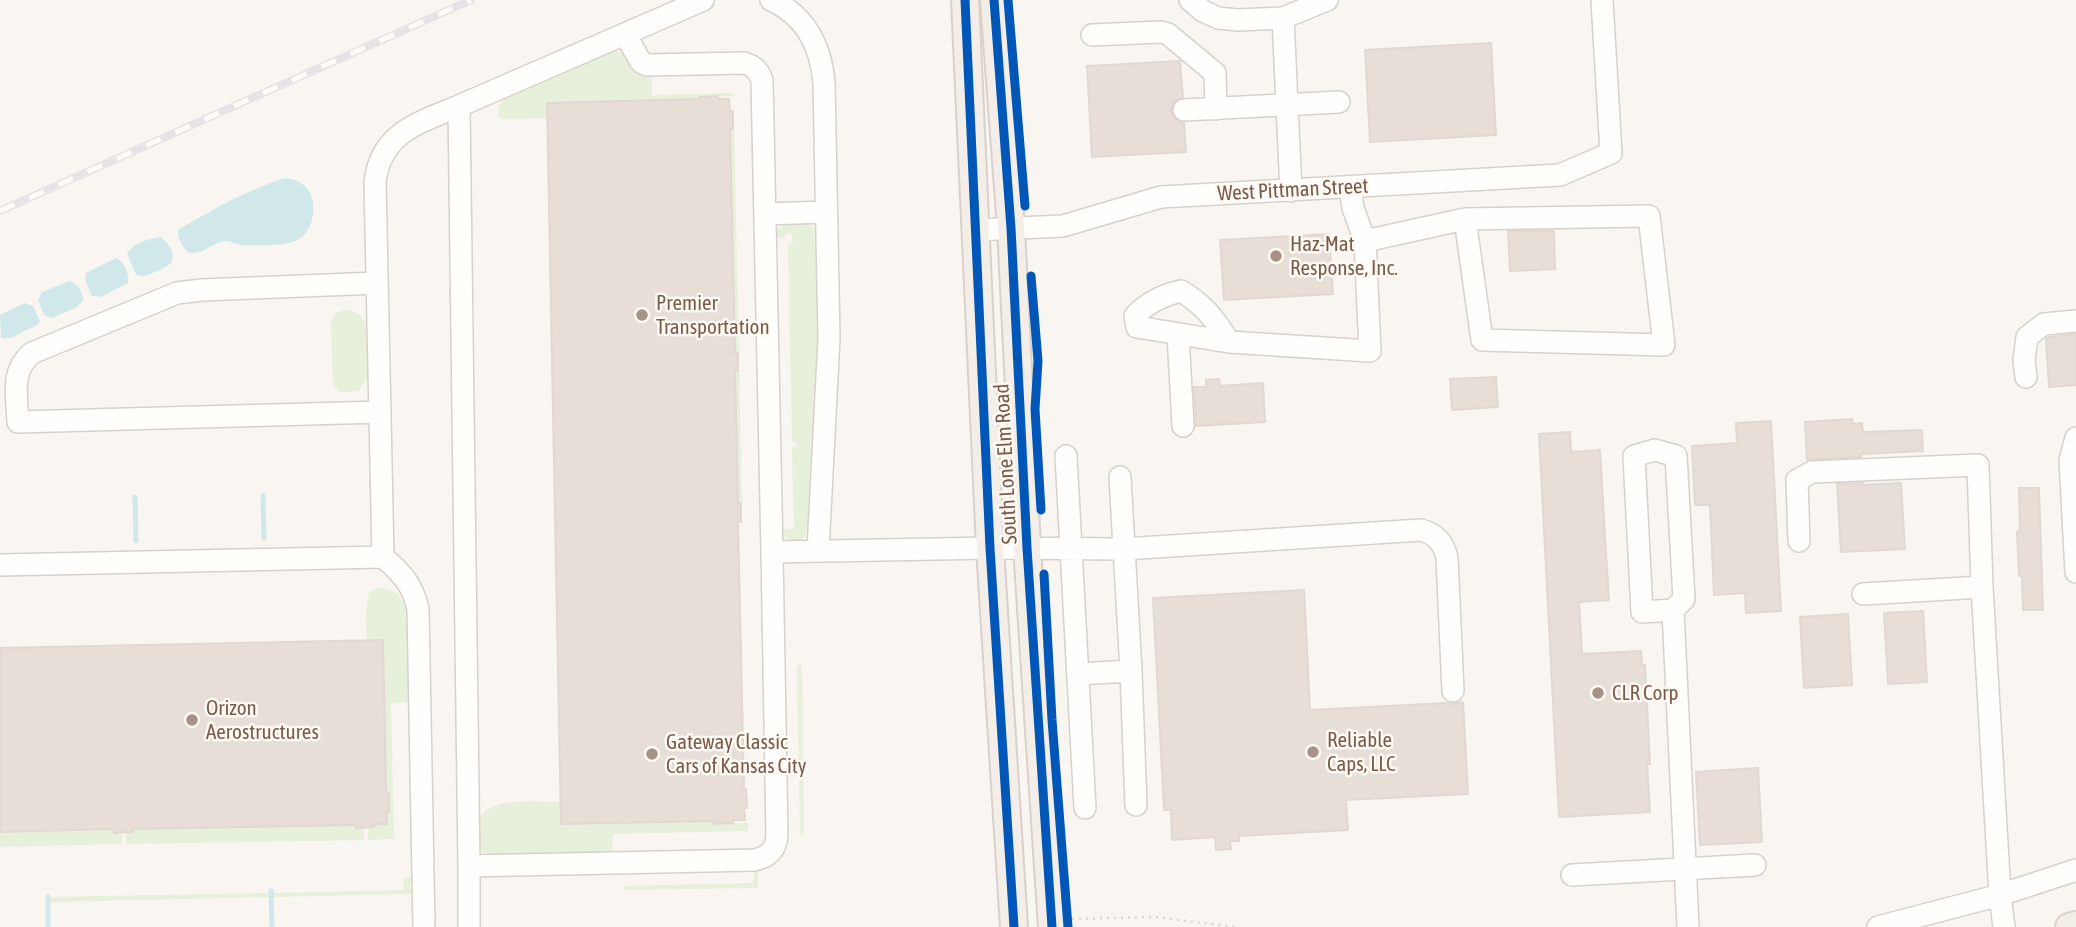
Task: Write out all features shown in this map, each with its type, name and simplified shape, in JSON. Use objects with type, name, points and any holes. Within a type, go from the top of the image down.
[{"type":"main road","name":"South Lone Elm Road","points":[[964,0],[990,548],[1014,927]]},
{"type":"main road","name":"South Lone Elm Road","points":[[995,0],[1011,228],[1027,548],[1063,920]]},
{"type":"main road","points":[[2069,927],[2076,925]]},
{"type":"street","points":[[383,557],[375,182],[380,159],[387,146],[412,126],[703,0]]},
{"type":"street","points":[[771,0],[788,8],[809,32],[818,47],[823,66],[828,359],[818,550]]},
{"type":"street","points":[[1191,0],[1203,11],[1218,18],[1238,20],[1283,18],[1327,0]]},
{"type":"street","name":"West Pittman Street","points":[[975,230],[1063,226],[1161,198],[1560,175],[1611,153],[1602,0]]},
{"type":"street","points":[[1283,18],[1292,191]]},
{"type":"street","points":[[469,866],[754,860],[770,854],[775,848],[777,835],[762,80],[758,71],[744,63],[647,65],[641,62],[625,34]]},
{"type":"street","points":[[1092,35],[1168,34],[1214,73],[1216,109]]},
{"type":"street","points":[[1184,110],[1339,102]]},
{"type":"street","points":[[459,106],[469,927]]},
{"type":"street","points":[[1229,342],[1214,318],[1196,300],[1181,291],[1164,295],[1143,307],[1135,316],[1137,327],[1229,342],[1370,351],[1365,241],[1353,208],[1350,187]]},
{"type":"street","points":[[765,214],[826,212]]},
{"type":"street","points":[[1365,241],[1465,219],[1649,216],[1664,345],[1482,340],[1465,219]]},
{"type":"street","points":[[377,284],[177,293],[32,353],[22,361],[17,374],[18,422],[380,412]]},
{"type":"street","points":[[2026,377],[2026,337],[2044,324],[2076,321]]},
{"type":"street","points":[[1178,334],[1183,426]]},
{"type":"street","points":[[2076,438],[2070,460],[2076,572]]},
{"type":"street","points":[[1673,610],[1642,612],[1634,456],[1655,450],[1676,456],[1684,599],[1673,610],[1688,927]]},
{"type":"street","points":[[1066,456],[1085,808]]},
{"type":"street","points":[[1799,541],[1797,480],[1812,472],[1978,466],[1982,587],[2004,927]]},
{"type":"street","points":[[1120,477],[1136,805]]},
{"type":"street","points":[[772,552],[990,548],[1124,549],[1414,530],[1430,533],[1440,541],[1447,558],[1453,691]]},
{"type":"street","points":[[0,565],[383,557],[400,571],[410,584],[418,609],[425,927]]},
{"type":"street","points":[[1863,594],[1982,587]]},
{"type":"street","points":[[1078,674],[1131,671]]},
{"type":"street","points":[[1572,875],[1755,865]]},
{"type":"street","points":[[1878,927],[2000,895],[2076,870]]},
{"type":"path","points":[[1063,920],[1155,917],[1236,927]]},
{"type":"green space","points":[[615,51],[625,54],[642,74],[652,77],[652,95],[733,93],[733,96],[547,103],[547,118],[499,117],[499,105],[506,98]]},
{"type":"green space","points":[[734,123],[739,356],[735,356],[730,124]]},
{"type":"green space","points":[[785,224],[812,226],[817,237],[814,238],[814,243],[817,243],[819,350],[814,443],[810,444],[813,449],[808,527],[805,537],[797,541],[786,539],[781,530],[794,529],[792,447],[797,447],[797,443],[792,442],[788,243],[793,243],[789,233],[783,238],[775,238],[777,229]]},
{"type":"green space","points":[[352,310],[360,315],[368,327],[369,376],[359,390],[352,392],[340,392],[333,385],[331,322],[335,313]]},
{"type":"green space","points":[[735,368],[739,368],[742,507],[738,506]]},
{"type":"green space","points":[[381,587],[397,593],[407,608],[410,700],[391,703],[394,839],[368,840],[368,824],[386,824],[386,812],[389,811],[389,793],[386,793],[371,688],[366,628],[370,592]]},
{"type":"green space","points":[[797,665],[801,665],[802,669],[804,835],[800,835]]},
{"type":"green space","points":[[512,802],[561,802],[713,821],[714,824],[748,823],[748,831],[613,834],[612,853],[489,855],[479,849],[478,826],[489,809]]},
{"type":"green space","points":[[363,824],[364,840],[126,844],[126,829]]},
{"type":"green space","points":[[121,829],[122,844],[0,847],[0,832]]},
{"type":"green space","points":[[755,869],[758,869],[758,888],[623,890],[623,886],[753,883]]},
{"type":"green space","points":[[404,877],[412,878],[410,888],[413,888],[414,894],[273,897],[273,893],[403,890]]},
{"type":"green space","points":[[269,893],[269,897],[50,902],[50,897]]},
{"type":"water","points":[[285,178],[295,180],[306,187],[313,203],[310,226],[295,241],[241,245],[225,241],[197,253],[187,251],[182,245],[178,230],[230,201]]},
{"type":"water","points":[[160,237],[173,254],[172,261],[153,273],[137,275],[127,254],[137,244]]},
{"type":"water","points":[[116,258],[126,269],[128,283],[101,297],[92,296],[85,280],[86,273]]},
{"type":"water","points":[[70,281],[78,286],[84,299],[77,307],[52,318],[44,315],[38,300],[42,292]]},
{"type":"water","points":[[25,303],[33,306],[40,321],[11,338],[1,338],[0,315]]},
{"type":"building","points":[[1491,43],[1496,135],[1370,142],[1365,50]]},
{"type":"building","points":[[1180,61],[1183,97],[1173,103],[1171,111],[1177,121],[1184,123],[1186,152],[1092,157],[1087,66]]},
{"type":"building","points":[[718,96],[718,99],[729,99],[730,111],[733,111],[733,129],[730,129],[735,353],[738,352],[738,371],[735,371],[738,503],[741,503],[741,522],[738,522],[744,789],[747,808],[744,808],[745,820],[713,824],[713,821],[561,824],[547,103],[699,99]]},
{"type":"building","points":[[1508,231],[1554,231],[1555,269],[1510,271]]},
{"type":"building","name":"Haz-Mat Response, Inc.","points":[[1329,234],[1333,294],[1224,300],[1220,240]]},
{"type":"building","points":[[2076,334],[2076,385],[2049,387],[2046,339]]},
{"type":"building","points":[[1496,377],[1498,407],[1452,410],[1450,379]]},
{"type":"building","points":[[1219,379],[1220,386],[1263,383],[1265,422],[1196,426],[1194,387],[1206,387],[1206,380]]},
{"type":"building","points":[[1852,419],[1853,424],[1862,423],[1863,432],[1922,430],[1923,451],[1807,460],[1805,422]]},
{"type":"building","points":[[1771,421],[1781,611],[1746,613],[1745,593],[1714,595],[1710,505],[1695,505],[1692,446],[1737,443],[1736,423]]},
{"type":"building","points":[[1570,432],[1571,452],[1600,450],[1609,600],[1579,602],[1582,654],[1641,651],[1642,665],[1645,665],[1650,812],[1559,817],[1539,434]]},
{"type":"building","points":[[1901,483],[1905,549],[1841,552],[1837,484]]},
{"type":"building","points":[[2019,488],[2039,488],[2043,610],[2023,610],[2017,532],[2020,531]]},
{"type":"building","name":"Reliable Caps, LLC","points":[[1304,590],[1310,710],[1463,702],[1468,794],[1346,800],[1348,830],[1239,836],[1239,841],[1230,841],[1231,849],[1216,850],[1215,837],[1172,840],[1171,810],[1164,810],[1153,598]]},
{"type":"building","points":[[1923,611],[1927,682],[1888,684],[1884,613]]},
{"type":"building","points":[[1848,614],[1852,685],[1804,688],[1800,617]]},
{"type":"building","name":"Orizon Aerostructures","points":[[383,640],[386,793],[389,793],[387,824],[356,828],[355,825],[133,829],[133,832],[114,833],[114,829],[0,832],[0,648]]},
{"type":"building","points":[[1758,768],[1762,842],[1700,845],[1696,772]]},
{"type":"waterway","points":[[263,495],[264,538]]},
{"type":"waterway","points":[[135,497],[136,541]]},
{"type":"waterway","points":[[271,891],[272,927]]},
{"type":"waterway","points":[[48,897],[48,927]]},
{"type":"railway","points":[[0,211],[471,0]]},
{"type":"cycle path","points":[[965,0],[990,548],[1014,927]]},
{"type":"cycle path","points":[[994,0],[1011,228],[1027,548],[1052,927]]},
{"type":"cycle path","points":[[1008,0],[1025,206]]},
{"type":"cycle path","points":[[1031,276],[1038,361],[1035,409],[1041,510]]},
{"type":"cycle path","points":[[1044,574],[1068,927]]},
{"type":"place","name":"Haz-Mat Response, Inc.","points":[[1276,256]]},
{"type":"place","name":"Premier Transportation","points":[[642,315]]},
{"type":"place","name":"CLR Corp","points":[[1598,693]]},
{"type":"place","name":"Orizon Aerostructures","points":[[192,720]]},
{"type":"place","name":"Reliable Caps, LLC","points":[[1313,752]]},
{"type":"place","name":"Gateway Classic Cars of Kansas City","points":[[652,754]]}]
